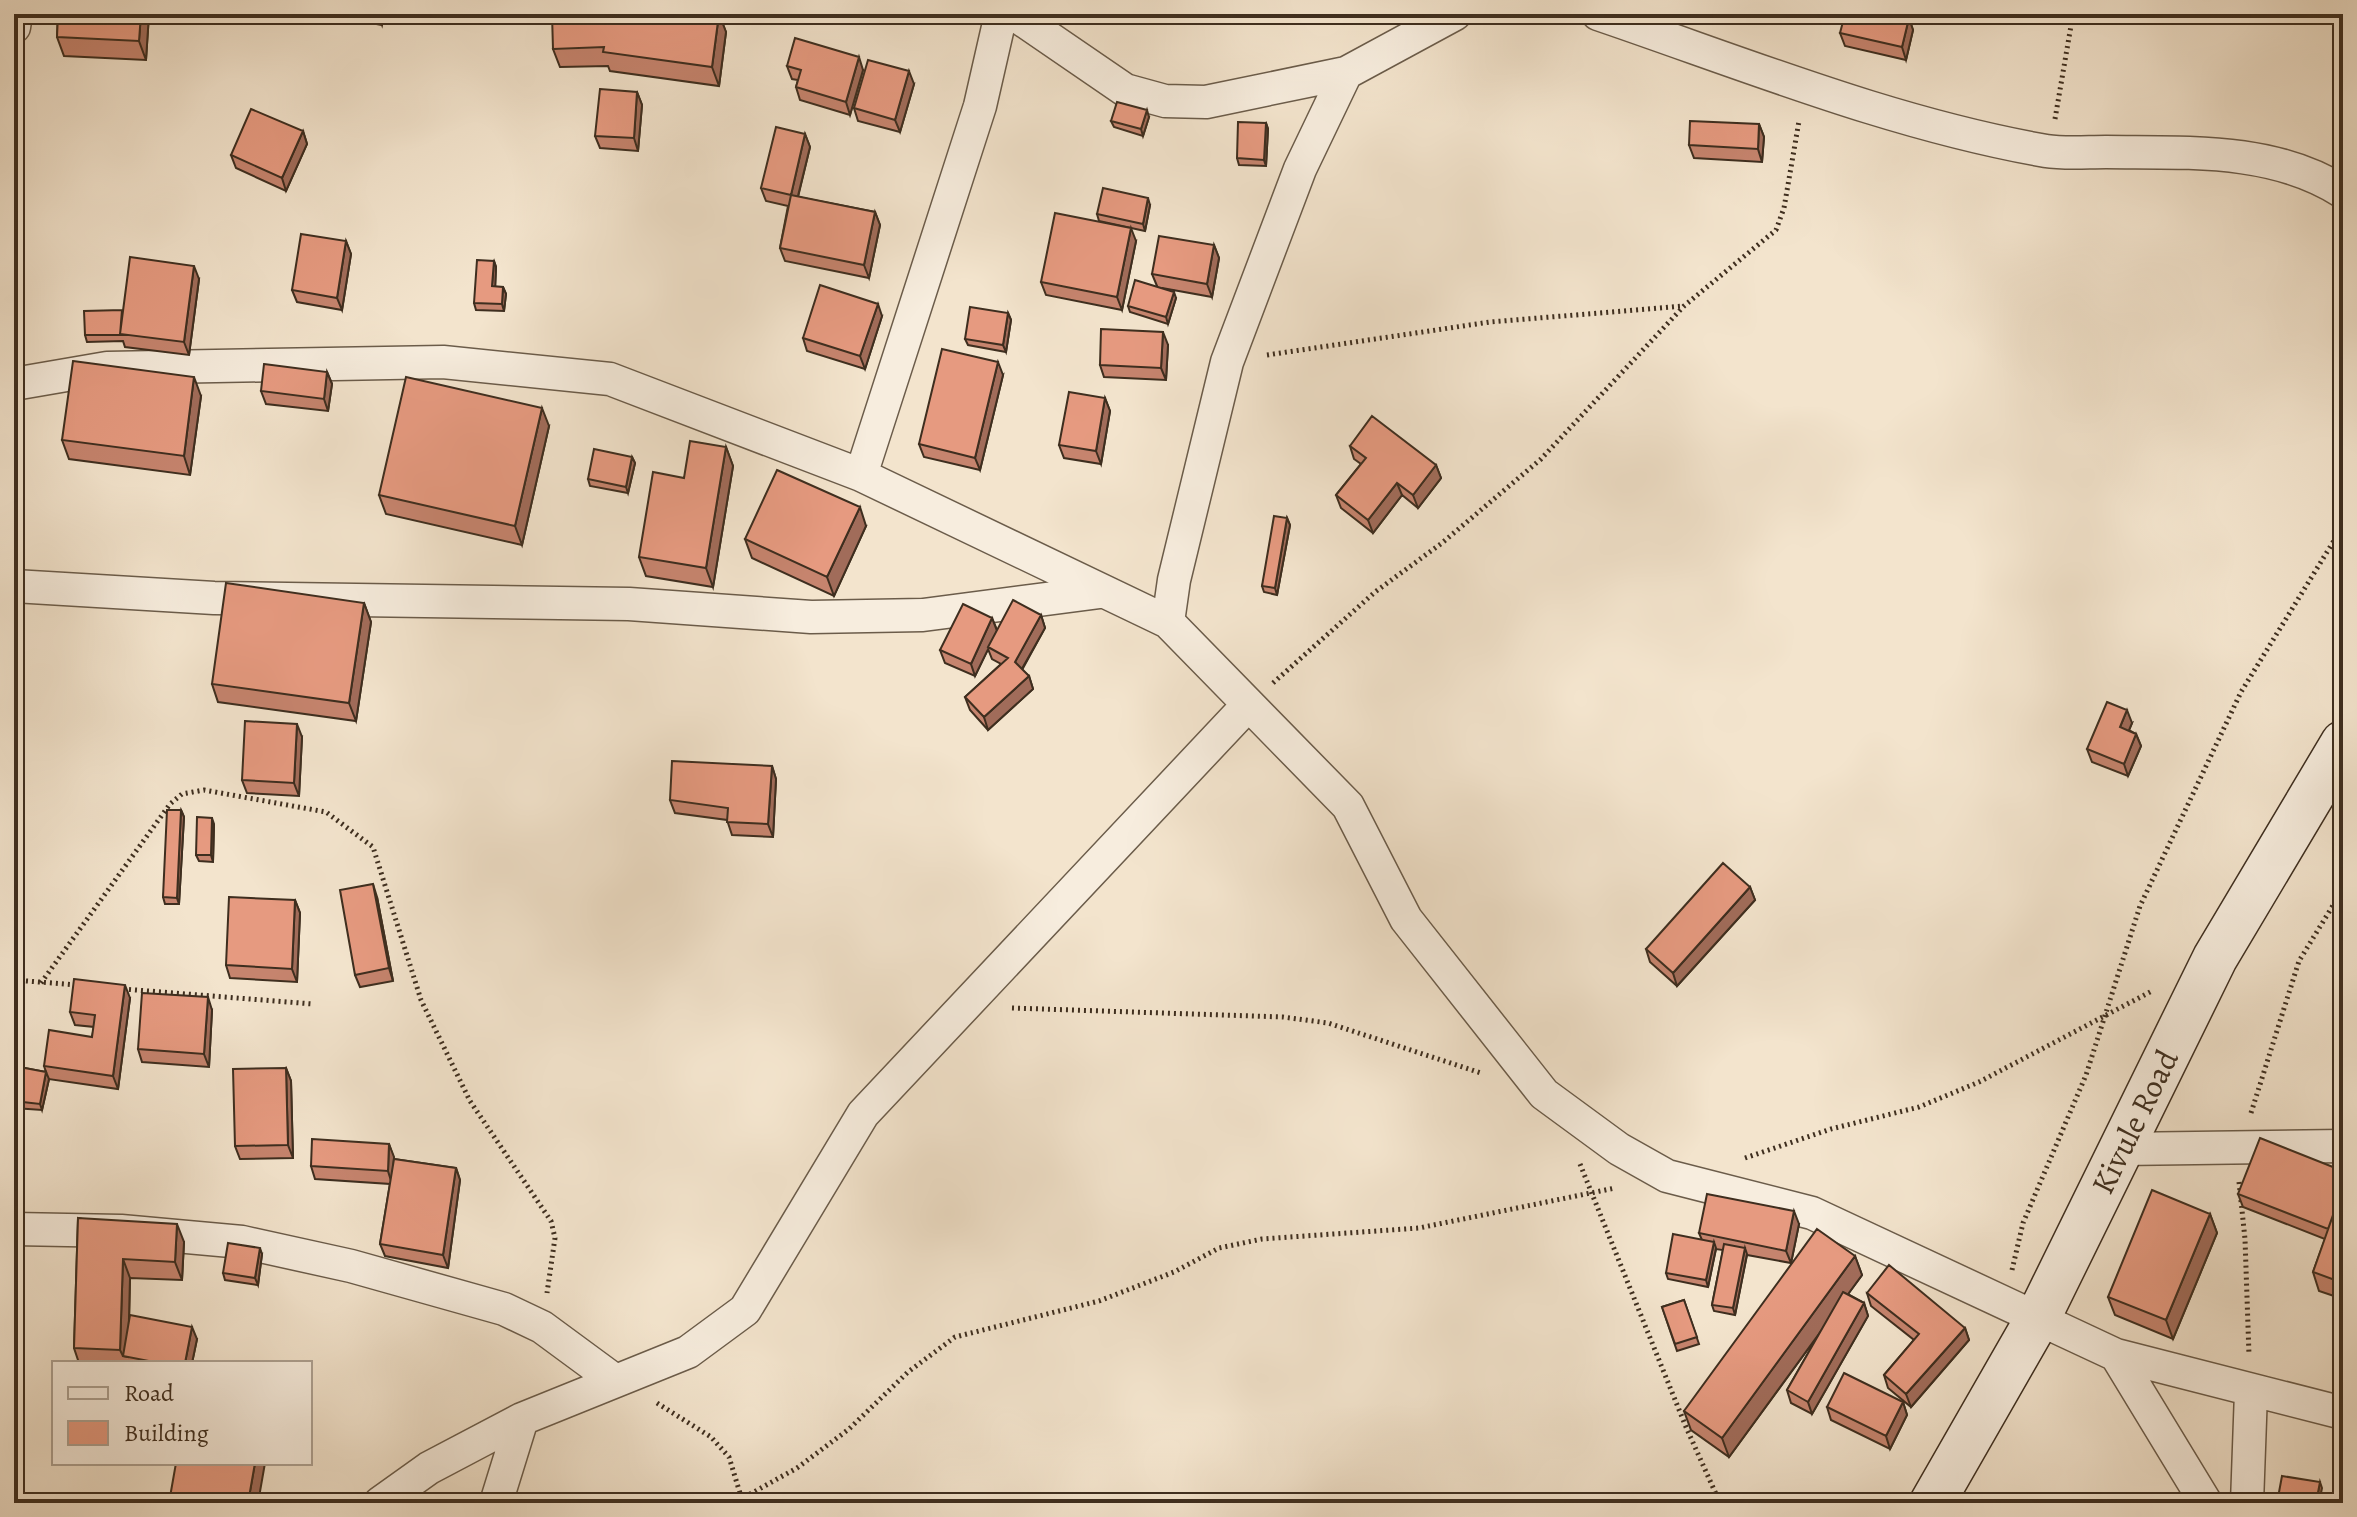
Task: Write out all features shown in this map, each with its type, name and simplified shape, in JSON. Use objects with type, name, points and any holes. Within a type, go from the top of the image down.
[{"type":"street","points":[[14,27],[16,14]]},
{"type":"street","points":[[861,475],[980,106],[1001,14]]},
{"type":"street","points":[[1014,14],[1125,90],[1165,101],[1206,102],[1346,73],[1455,14]]},
{"type":"street","points":[[1598,14],[1934,128],[2050,152],[2204,154],[2266,160],[2326,181],[2343,192]]},
{"type":"street","points":[[1168,622],[1174,580],[1227,362],[1300,169],[1346,73]]},
{"type":"street","points":[[14,384],[107,368],[154,366],[443,362],[527,369],[610,379],[861,475],[1168,622],[1348,806],[1406,919],[1556,1106],[1667,1176],[1812,1213],[2116,1355],[2251,1392],[2343,1413]]},
{"type":"street","points":[[14,586],[214,598],[629,604],[811,617],[923,615],[1100,592]]},
{"type":"street","points":[[380,1503],[429,1468],[522,1419],[688,1352],[745,1310],[863,1114],[1247,706]]},
{"type":"street","name":"Kivule Road","points":[[1932,1503],[2021,1311],[2121,1149],[2215,958],[2343,743]]},
{"type":"street","points":[[2121,1149],[2343,1146]]},
{"type":"street","points":[[14,1229],[121,1231],[242,1242],[351,1266],[504,1309],[542,1327],[623,1377]]},
{"type":"street","points":[[2116,1355],[2206,1503]]},
{"type":"street","points":[[2247,1503],[2251,1392]]},
{"type":"street","points":[[496,1503],[522,1419]]},
{"type":"path","points":[[2050,152],[2073,14]]},
{"type":"path","points":[[1247,706],[1375,592],[1442,543],[1541,459],[1684,306],[1776,230],[1784,208],[1805,85]]},
{"type":"path","points":[[1227,362],[1490,322],[1684,306]]},
{"type":"path","points":[[2021,1311],[2023,1223],[2067,1124],[2130,930],[2221,730],[2343,526]]},
{"type":"path","points":[[41,983],[170,804],[182,794],[204,790],[326,812],[357,832],[373,847],[421,1000],[470,1101],[551,1221],[555,1238],[542,1327]]},
{"type":"path","points":[[2251,1392],[2245,1239],[2239,1181],[2240,1146],[2299,961],[2343,889]]},
{"type":"path","points":[[14,980],[87,986]]},
{"type":"path","points":[[1744,1158],[1831,1129],[1919,1107],[1979,1082],[2159,987]]},
{"type":"path","points":[[117,989],[313,1004]]},
{"type":"path","points":[[963,1007],[1283,1017],[1328,1023],[1486,1075]]},
{"type":"path","points":[[1556,1106],[1686,1427],[1720,1503]]},
{"type":"path","points":[[734,1503],[797,1468],[849,1429],[908,1372],[955,1337],[1099,1301],[1174,1272],[1219,1248],[1262,1239],[1447,1224],[1591,1192]]},
{"type":"path","points":[[623,1377],[711,1437],[729,1457],[742,1501]]},
{"type":"building","points":[[58,14],[141,14],[139,41],[57,37]]},
{"type":"building","points":[[552,14],[719,14],[712,67],[603,52],[604,47],[553,49]]},
{"type":"building","points":[[1845,14],[1893,14],[1909,18],[1902,47],[1840,33]]},
{"type":"building","points":[[795,38],[859,57],[846,102],[796,87],[801,70],[787,66]]},
{"type":"building","points":[[868,60],[909,71],[895,120],[854,108]]},
{"type":"building","points":[[600,89],[637,92],[634,138],[595,136]]},
{"type":"building","points":[[1117,102],[1147,110],[1141,129],[1111,121]]},
{"type":"building","points":[[251,109],[303,131],[282,178],[231,155]]},
{"type":"building","points":[[1690,121],[1759,124],[1758,149],[1689,145]]},
{"type":"building","points":[[1238,122],[1266,123],[1264,160],[1237,158]]},
{"type":"building","points":[[776,127],[805,134],[791,195],[761,188]]},
{"type":"building","points":[[1103,188],[1148,198],[1143,224],[1097,214]]},
{"type":"building","points":[[791,195],[875,212],[864,265],[780,248]]},
{"type":"building","points":[[1055,213],[1131,228],[1117,297],[1041,282]]},
{"type":"building","points":[[301,234],[346,241],[337,298],[292,290]]},
{"type":"building","points":[[1159,236],[1214,245],[1207,284],[1152,274]]},
{"type":"building","points":[[130,257],[194,266],[184,342],[120,334]]},
{"type":"building","points":[[477,260],[494,261],[492,286],[503,287],[502,304],[474,303]]},
{"type":"building","points":[[1135,280],[1174,292],[1166,317],[1128,306]]},
{"type":"building","points":[[820,285],[878,304],[860,356],[803,338]]},
{"type":"building","points":[[970,307],[1008,313],[1003,345],[965,339]]},
{"type":"building","points":[[122,310],[120,335],[85,335],[84,311]]},
{"type":"building","points":[[1101,329],[1163,332],[1161,368],[1100,365]]},
{"type":"building","points":[[942,349],[998,362],[975,458],[919,444]]},
{"type":"building","points":[[73,361],[194,377],[184,456],[62,440]]},
{"type":"building","points":[[264,364],[327,372],[324,399],[261,391]]},
{"type":"building","points":[[406,377],[542,408],[515,526],[379,495]]},
{"type":"building","points":[[1069,392],[1105,398],[1096,451],[1059,445]]},
{"type":"building","points":[[1372,416],[1436,465],[1413,495],[1397,483],[1368,520],[1336,495],[1366,458],[1350,446]]},
{"type":"building","points":[[690,441],[726,447],[706,568],[639,557],[653,472],[684,478]]},
{"type":"building","points":[[594,449],[632,457],[626,487],[588,479]]},
{"type":"building","points":[[777,470],[860,507],[827,577],[745,539]]},
{"type":"building","points":[[1274,516],[1287,518],[1275,588],[1262,586]]},
{"type":"building","points":[[226,583],[364,603],[349,703],[212,684]]},
{"type":"building","points":[[1013,600],[1041,615],[1015,662],[1029,676],[984,717],[965,697],[1008,658],[988,647]]},
{"type":"building","points":[[963,604],[992,618],[971,664],[940,650]]},
{"type":"building","points":[[2107,702],[2127,710],[2120,727],[2136,734],[2124,764],[2087,749]]},
{"type":"building","points":[[245,721],[297,724],[294,783],[242,780]]},
{"type":"building","points":[[672,761],[772,766],[768,824],[727,822],[728,808],[670,800]]},
{"type":"building","points":[[167,810],[181,810],[177,898],[163,897]]},
{"type":"building","points":[[197,817],[212,818],[211,855],[196,855]]},
{"type":"building","points":[[1723,863],[1750,887],[1673,973],[1646,949]]},
{"type":"building","points":[[373,884],[389,968],[355,975],[340,890]]},
{"type":"building","points":[[229,897],[295,900],[292,969],[226,965]]},
{"type":"building","points":[[74,979],[125,985],[113,1076],[44,1066],[49,1030],[92,1037],[95,1015],[70,1012]]},
{"type":"building","points":[[142,993],[208,997],[204,1054],[138,1049]]},
{"type":"building","points":[[14,1066],[46,1072],[40,1104],[14,1101]]},
{"type":"building","points":[[286,1068],[288,1145],[235,1146],[233,1069]]},
{"type":"building","points":[[2260,1138],[2343,1171],[2343,1187],[2328,1229],[2238,1194]]},
{"type":"building","points":[[312,1139],[389,1144],[388,1171],[311,1166]]},
{"type":"building","points":[[394,1159],[456,1168],[443,1255],[380,1244]]},
{"type":"building","points":[[16,1166],[16,1194],[14,1194]]},
{"type":"building","points":[[2343,1187],[2343,1283],[2313,1272]]},
{"type":"building","points":[[2152,1190],[2210,1214],[2166,1320],[2108,1297]]},
{"type":"building","points":[[1707,1194],[1794,1211],[1786,1251],[1699,1233]]},
{"type":"building","points":[[78,1218],[177,1224],[175,1262],[123,1259],[120,1350],[74,1348]]},
{"type":"building","points":[[1817,1229],[1855,1256],[1722,1438],[1684,1411]]},
{"type":"building","points":[[1673,1234],[1714,1242],[1706,1280],[1666,1273]]},
{"type":"building","points":[[228,1243],[260,1248],[255,1278],[223,1273]]},
{"type":"building","points":[[1724,1244],[1745,1248],[1733,1308],[1712,1305]]},
{"type":"building","points":[[1889,1265],[1965,1328],[1906,1394],[1884,1375],[1919,1334],[1867,1293]]},
{"type":"building","points":[[1843,1292],[1864,1303],[1808,1402],[1787,1390]]},
{"type":"building","points":[[1684,1300],[1697,1337],[1675,1344],[1662,1307]]},
{"type":"building","points":[[130,1315],[192,1327],[185,1361],[149,1361],[123,1356]]},
{"type":"building","points":[[1844,1373],[1903,1402],[1886,1436],[1827,1407]]},
{"type":"building","points":[[176,1465],[255,1465],[248,1503],[156,1503],[158,1495],[170,1497]]},
{"type":"building","points":[[2282,1476],[2320,1482],[2316,1503],[2277,1503]]}]
